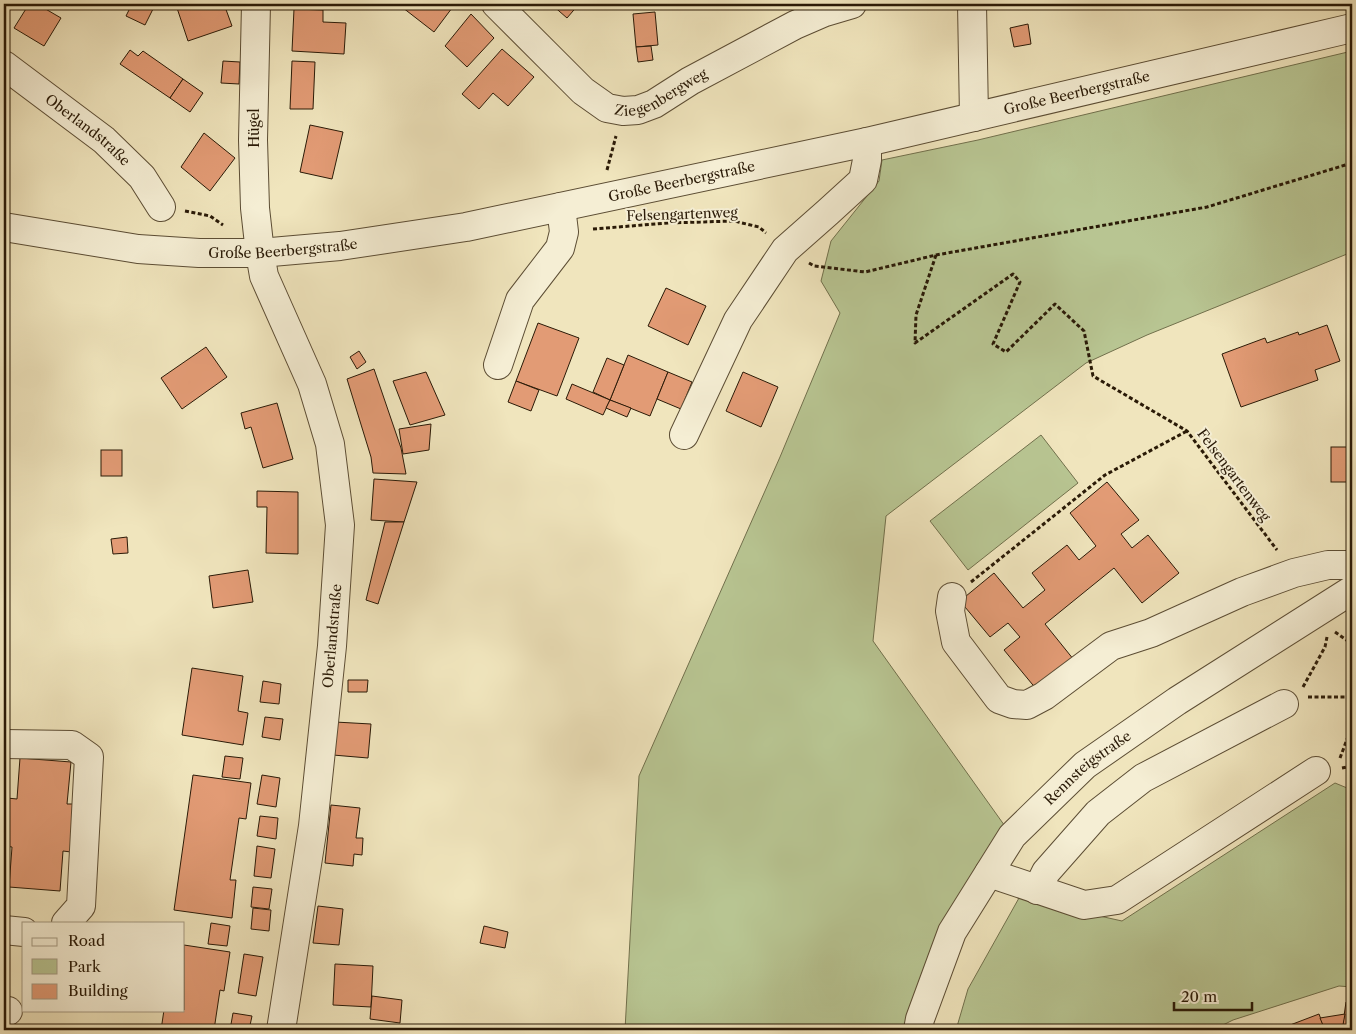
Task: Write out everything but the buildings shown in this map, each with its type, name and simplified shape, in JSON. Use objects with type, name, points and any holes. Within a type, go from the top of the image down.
[{"type":"street","name":"Hügel","points":[[256,4],[254,208],[260,252]]},
{"type":"street","name":"Ziegenbergweg","points":[[496,4],[583,91],[608,108],[623,111],[638,110],[654,104],[690,81],[795,25],[825,12],[852,4]]},
{"type":"street","points":[[972,4],[974,117]]},
{"type":"street","name":"Große Beerbergstraße","points":[[4,226],[138,249],[199,253],[260,252],[340,246],[466,226],[563,220],[599,199],[867,142],[1352,28]]},
{"type":"street","name":"Oberlandstraße","points":[[4,65],[104,140],[142,177],[161,207]]},
{"type":"street","points":[[684,435],[738,320],[785,250],[862,180],[867,160],[867,142]]},
{"type":"street","points":[[498,365],[520,300],[560,248],[563,220]]},
{"type":"street","name":"Oberlandstraße","points":[[260,252],[264,276],[312,384],[330,444],[340,525],[332,646],[313,826],[281,1030]]},
{"type":"street","points":[[952,597],[950,612],[956,642],[999,699],[1013,704],[1027,704],[1044,696],[1112,646],[1151,634],[1242,592],[1294,573],[1328,565],[1352,565]]},
{"type":"street","name":"Rennsteigstraße","points":[[918,1030],[920,1019],[952,932],[1012,836],[1085,765],[1177,701],[1352,590]]},
{"type":"street","points":[[1037,890],[1046,872],[1098,813],[1143,778],[1296,697]]},
{"type":"street","points":[[4,744],[72,745],[89,757],[81,906],[67,922]]},
{"type":"street","points":[[989,873],[1084,905],[1117,900],[1330,767]]},
{"type":"street","points":[[4,930],[22,932]]},
{"type":"path","points":[[599,199],[623,111]]},
{"type":"path","points":[[936,255],[1207,207],[1352,163]]},
{"type":"path","name":"Felsengartenweg","points":[[563,220],[668,224],[734,221],[759,227],[785,250],[814,266],[864,272],[936,255]]},
{"type":"path","name":"Felsengartenweg","points":[[936,255],[916,314],[915,343],[1013,274],[1020,282],[993,344],[1006,352],[1055,304],[1084,331],[1094,376],[1187,431],[1294,573]]},
{"type":"path","points":[[952,597],[1104,475],[1187,431]]},
{"type":"path","points":[[1296,697],[1325,647],[1329,629],[1352,644]]},
{"type":"path","points":[[1296,697],[1352,697]]},
{"type":"path","points":[[1330,767],[1352,726]]},
{"type":"path","points":[[1330,767],[1352,766]]},
{"type":"green space","points":[[1352,51],[1352,252],[1147,335],[1086,363],[886,516],[873,641],[1012,836],[918,1030],[625,1030],[639,776],[780,457],[840,313],[821,281],[831,241],[879,181],[882,160],[978,140]]},
{"type":"green space","points":[[1041,435],[1078,483],[968,570],[930,521]]},
{"type":"green space","points":[[1335,783],[1352,790],[1352,987],[1339,986],[1233,1020],[1213,1030],[956,1030],[968,989],[1019,898],[1122,921]]}]
